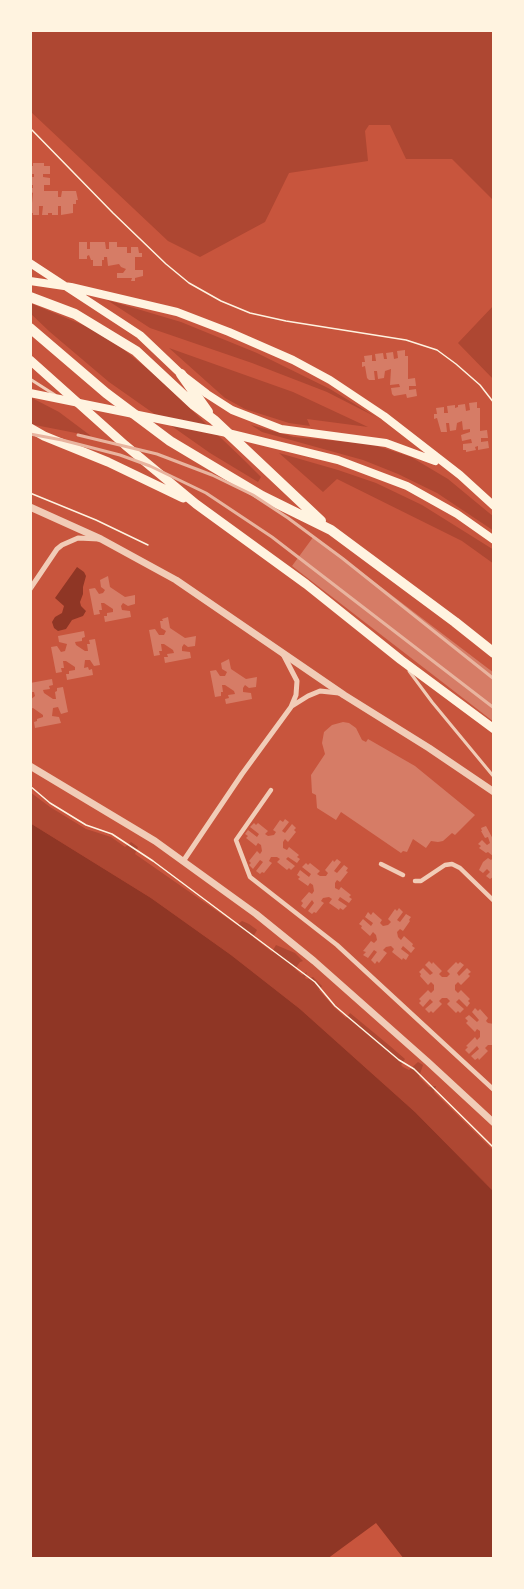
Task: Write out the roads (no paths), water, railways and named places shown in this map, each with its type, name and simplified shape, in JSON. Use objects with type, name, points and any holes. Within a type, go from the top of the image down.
[{"type":"highway","points":[[30,297],[64,308],[125,343],[214,420],[331,530],[494,653]]},
{"type":"highway","points":[[30,327],[106,393],[170,441],[253,491],[331,530]]},
{"type":"highway","points":[[181,374],[214,420]]},
{"type":"main road","points":[[30,262],[140,335],[181,374],[226,406],[261,423],[296,432],[369,439],[386,443],[424,455],[452,470]]},
{"type":"main road","points":[[30,281],[71,287],[160,307],[198,320],[293,360],[384,416],[494,506]]},
{"type":"main road","points":[[30,360],[196,504],[306,584],[401,660],[494,729]]},
{"type":"main road","points":[[30,393],[286,446],[338,460],[396,481],[457,514],[494,540]]},
{"type":"main road","points":[[30,428],[196,504]]},
{"type":"main road","points":[[30,434],[44,436]]},
{"type":"street","points":[[30,507],[150,564],[196,592],[344,695],[494,792]]},
{"type":"street","points":[[30,589],[62,545],[78,538],[101,539]]},
{"type":"street","points":[[184,860],[291,707],[296,695],[297,681],[282,652]]},
{"type":"street","points":[[291,707],[320,691],[344,695]]},
{"type":"street","points":[[30,766],[184,860],[314,961],[494,1123]]},
{"type":"street","points":[[271,790],[236,840],[250,878],[338,945],[494,1090]]},
{"type":"street","points":[[381,864],[403,875]]},
{"type":"street","points":[[415,881],[421,881],[445,865],[452,864],[460,868],[494,901]]},
{"type":"lane","points":[[30,379],[100,423]]},
{"type":"lane","points":[[401,660],[432,702],[494,777]]},
{"type":"railway","points":[[30,434],[120,455],[150,466],[206,493],[272,537],[494,708]]},
{"type":"railway","points":[[78,435],[157,454],[212,475],[253,495],[342,558],[494,679]]}]
